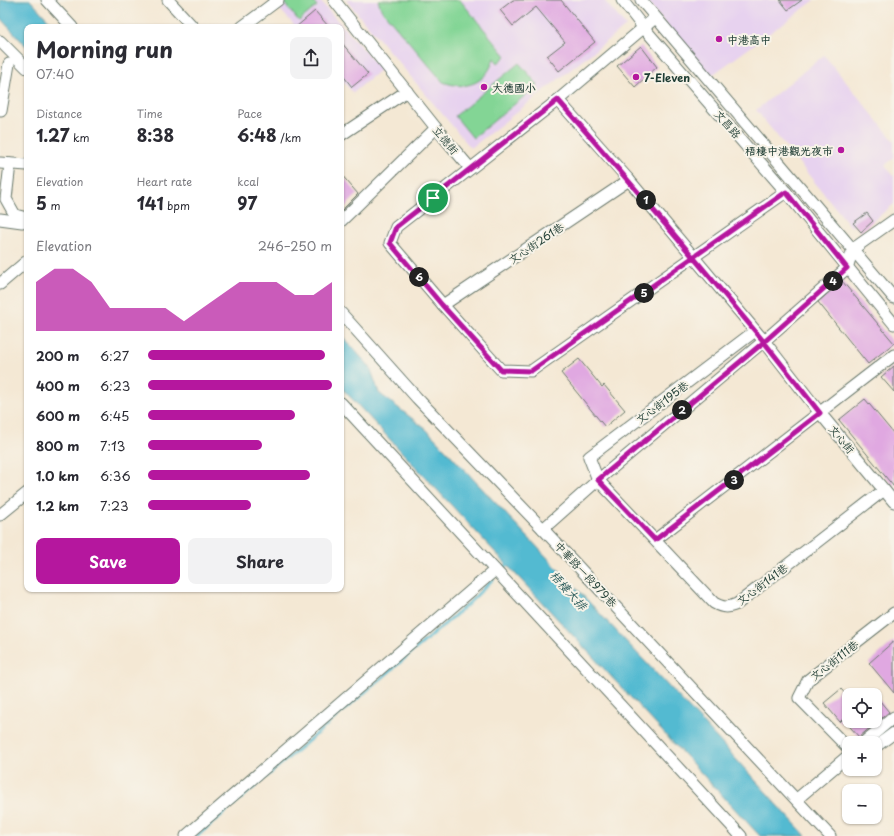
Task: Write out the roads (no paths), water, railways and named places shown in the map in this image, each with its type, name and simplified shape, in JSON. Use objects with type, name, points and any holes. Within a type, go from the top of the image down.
[{"type":"street","points":[[49,0],[69,24]]},
{"type":"street","points":[[168,0],[190,24]]},
{"type":"street","points":[[246,24],[278,0]]},
{"type":"street","name":"立德街","points":[[334,0],[436,128],[470,168]]},
{"type":"street","name":"文昌路","points":[[622,0],[643,27],[786,192],[894,324]]},
{"type":"street","name":"文昌路","points":[[641,0],[894,298]]},
{"type":"street","points":[[655,18],[558,100],[396,227],[390,243],[442,305],[501,370],[531,371],[786,192]]},
{"type":"street","points":[[0,41],[24,66]]},
{"type":"street","points":[[0,112],[4,63],[24,68]]},
{"type":"street","points":[[344,133],[407,91]]},
{"type":"street","name":"文心街","points":[[558,100],[629,180],[755,331],[820,413],[894,502]]},
{"type":"street","points":[[344,218],[436,128]]},
{"type":"street","points":[[24,164],[5,164],[6,200],[15,215],[24,218]]},
{"type":"street","name":"文心街261巷","points":[[442,305],[629,180]]},
{"type":"street","points":[[0,219],[22,222],[24,221]]},
{"type":"street","points":[[543,529],[598,480],[764,342],[847,268],[853,249],[894,220]]},
{"type":"street","points":[[0,284],[24,264]]},
{"type":"street","name":"中華路一段979巷","points":[[344,316],[417,398],[543,529],[728,729],[797,799],[830,836]]},
{"type":"street","name":"文心街195巷","points":[[598,480],[589,457],[755,331]]},
{"type":"street","points":[[655,540],[894,355]]},
{"type":"street","points":[[344,406],[741,836]]},
{"type":"street","name":"文心街141巷","points":[[598,480],[714,603],[721,607],[729,607],[737,604],[884,490]]},
{"type":"street","points":[[0,515],[24,495]]},
{"type":"street","points":[[186,836],[495,570]]},
{"type":"street","name":"文心街111巷","points":[[842,742],[799,698],[808,680],[894,613]]},
{"type":"street","points":[[871,736],[894,717]]},
{"type":"street","points":[[882,741],[894,733]]},
{"type":"street","points":[[797,799],[842,761]]},
{"type":"water","points":[[0,0],[30,0],[52,24],[24,24],[24,44],[0,18]]},
{"type":"water","name":"梧棲大排","points":[[344,338],[370,367],[379,393],[427,430],[703,723],[806,836],[760,836],[344,390]]},
{"type":"waterway","points":[[500,572],[509,563]]},
{"type":"waterway","points":[[197,836],[467,605],[493,579]]},
{"type":"place","name":"中港高中","points":[[719,39]]},
{"type":"place","name":"7-Eleven","points":[[636,77]]},
{"type":"place","name":"大德國小","points":[[484,87]]},
{"type":"place","name":"梧棲中港觀光夜市","points":[[841,150]]}]
